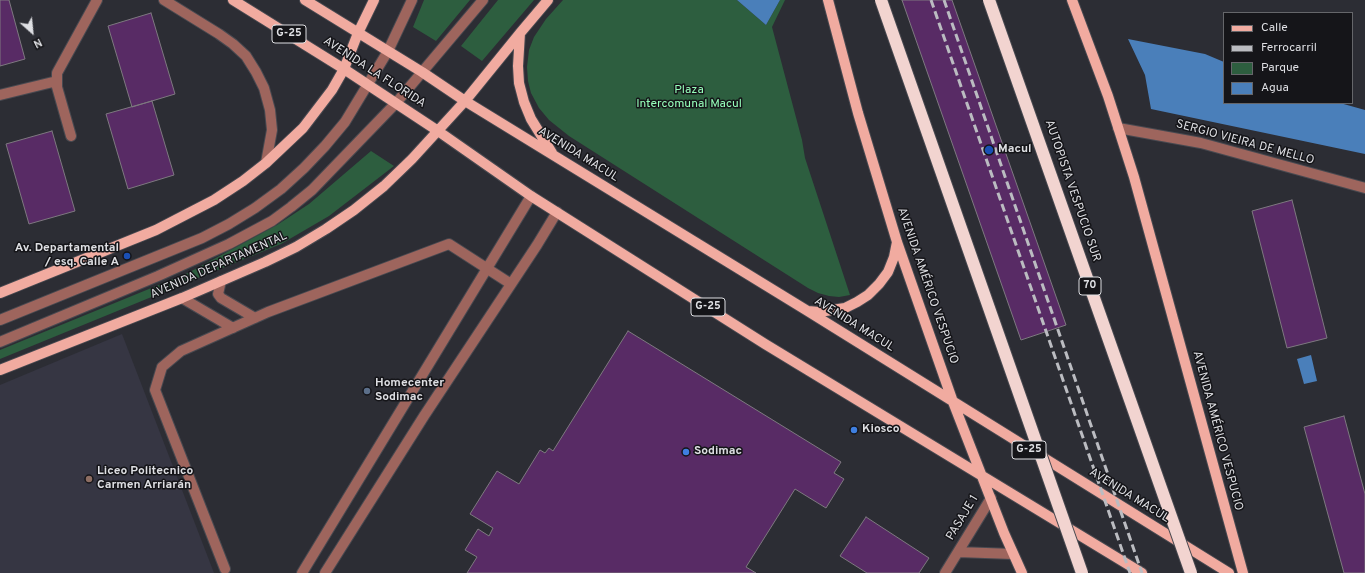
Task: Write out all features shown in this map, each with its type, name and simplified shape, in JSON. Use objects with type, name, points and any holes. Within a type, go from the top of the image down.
[{"type":"highway","points":[[882,0],[1082,573]]},
{"type":"highway","name":"AUTOPISTA VESPUCIO SUR","points":[[989,0],[1192,573]]},
{"type":"main road","name":"AVENIDA LA FLORIDA","points":[[233,0],[344,69],[438,131]]},
{"type":"main road","name":"AVENIDA LA FLORIDA","points":[[305,0],[422,72],[465,101]]},
{"type":"main road","points":[[0,293],[156,230],[214,200],[266,163],[303,128],[332,90],[344,69],[358,33],[374,0]]},
{"type":"main road","name":"AVENIDA DEPARTAMENTAL","points":[[0,370],[182,298],[265,262],[296,247],[348,213],[384,186],[412,159],[465,101],[548,0]]},
{"type":"main road","name":"AVENIDA AMÉRICO VESPUCIO","points":[[828,0],[858,113],[897,242],[953,402],[990,498],[1022,573]]},
{"type":"main road","name":"AVENIDA AMÉRICO VESPUCIO","points":[[1072,0],[1108,96],[1118,128],[1150,236],[1242,573]]},
{"type":"main road","points":[[521,32],[518,49],[518,66],[519,83],[524,102],[531,119],[555,156]]},
{"type":"main road","name":"AVENIDA MACUL","points":[[465,101],[806,310],[1229,573]]},
{"type":"main road","name":"G-25","points":[[438,131],[531,196],[765,344],[1142,573]]},
{"type":"main road","points":[[806,310],[819,312],[845,308],[868,295],[888,272],[894,258],[897,242]]},
{"type":"street","points":[[71,136],[57,87],[57,72],[98,0]]},
{"type":"street","points":[[164,0],[219,34],[246,56],[264,88],[270,110],[272,130],[266,163]]},
{"type":"street","points":[[0,320],[202,238],[255,208],[280,189],[304,168],[345,122],[388,51],[412,0]]},
{"type":"street","points":[[0,342],[158,276],[229,244],[272,221],[312,190],[396,103],[483,0]]},
{"type":"street","points":[[0,96],[57,80]]},
{"type":"street","name":"SERGIO VIEIRA DE MELLO","points":[[1118,128],[1201,143],[1365,188]]},
{"type":"street","points":[[302,573],[531,196]]},
{"type":"street","points":[[325,573],[424,416],[557,212]]},
{"type":"street","points":[[225,569],[155,390],[162,367],[181,351],[255,318],[296,301],[449,244],[511,284]]},
{"type":"street","points":[[221,281],[218,294],[255,318]]},
{"type":"street","points":[[182,298],[233,328]]},
{"type":"street","name":"PASAJE 1","points":[[945,573],[990,498]]},
{"type":"street","name":"PASAJE 1","points":[[958,552],[1014,554]]},
{"type":"shaded area","name":"Liceo Politecnico Carmen Arriarán","points":[[122,334],[214,573],[0,573],[0,385]]},
{"type":"green space","points":[[424,0],[470,0],[436,41],[413,27]]},
{"type":"green space","points":[[498,0],[534,0],[482,61],[461,46]]},
{"type":"green space","name":"Plaza Intercomunal Macul","points":[[563,0],[737,0],[766,25],[780,0],[785,0],[772,27],[802,140],[805,158],[850,295],[839,297],[829,296],[808,288],[569,136],[549,120],[539,108],[531,93],[527,67],[529,50],[534,37],[546,19]]},
{"type":"green space","points":[[371,151],[394,166],[329,216],[281,244],[0,359],[0,350],[188,273],[277,225],[309,204]]},
{"type":"water","points":[[737,0],[780,0],[766,25]]},
{"type":"water","points":[[1128,39],[1205,54],[1223,62],[1223,104],[1344,104],[1365,110],[1365,154],[1151,109],[1145,75]]},
{"type":"water","points":[[1311,355],[1317,381],[1304,384],[1297,359]]},
{"type":"building","points":[[0,0],[9,0],[25,59],[0,66]]},
{"type":"building","points":[[902,0],[952,0],[1066,325],[1021,340]]},
{"type":"building","points":[[151,13],[175,94],[132,107],[108,26]]},
{"type":"building","points":[[152,101],[174,175],[128,189],[106,114]]},
{"type":"building","points":[[52,131],[75,211],[29,224],[6,144]]},
{"type":"building","points":[[1292,200],[1327,338],[1287,348],[1252,211]]},
{"type":"building","name":"Sodimac","points":[[628,331],[841,462],[834,473],[844,479],[826,508],[795,489],[746,567],[756,573],[467,573],[477,557],[465,550],[478,529],[489,536],[493,528],[470,514],[497,471],[519,484],[540,450],[545,453],[549,448],[553,451]]},
{"type":"building","points":[[1344,416],[1365,494],[1365,573],[1344,573],[1304,427]]},
{"type":"building","points":[[866,517],[929,558],[919,573],[867,573],[840,556]]},
{"type":"railway","points":[[931,0],[1130,573]]},
{"type":"railway","points":[[944,0],[1142,573]]},
{"type":"place","name":"Macul","points":[[989,150]]},
{"type":"place","name":"Av. Departamental / esq. Calle A","points":[[127,256]]},
{"type":"place","name":"Homecenter Sodimac","points":[[367,391]]},
{"type":"place","name":"Kiosco","points":[[854,430]]},
{"type":"place","name":"Sodimac","points":[[686,452]]},
{"type":"place","name":"Liceo Politecnico Carmen Arriarán","points":[[89,479]]}]
